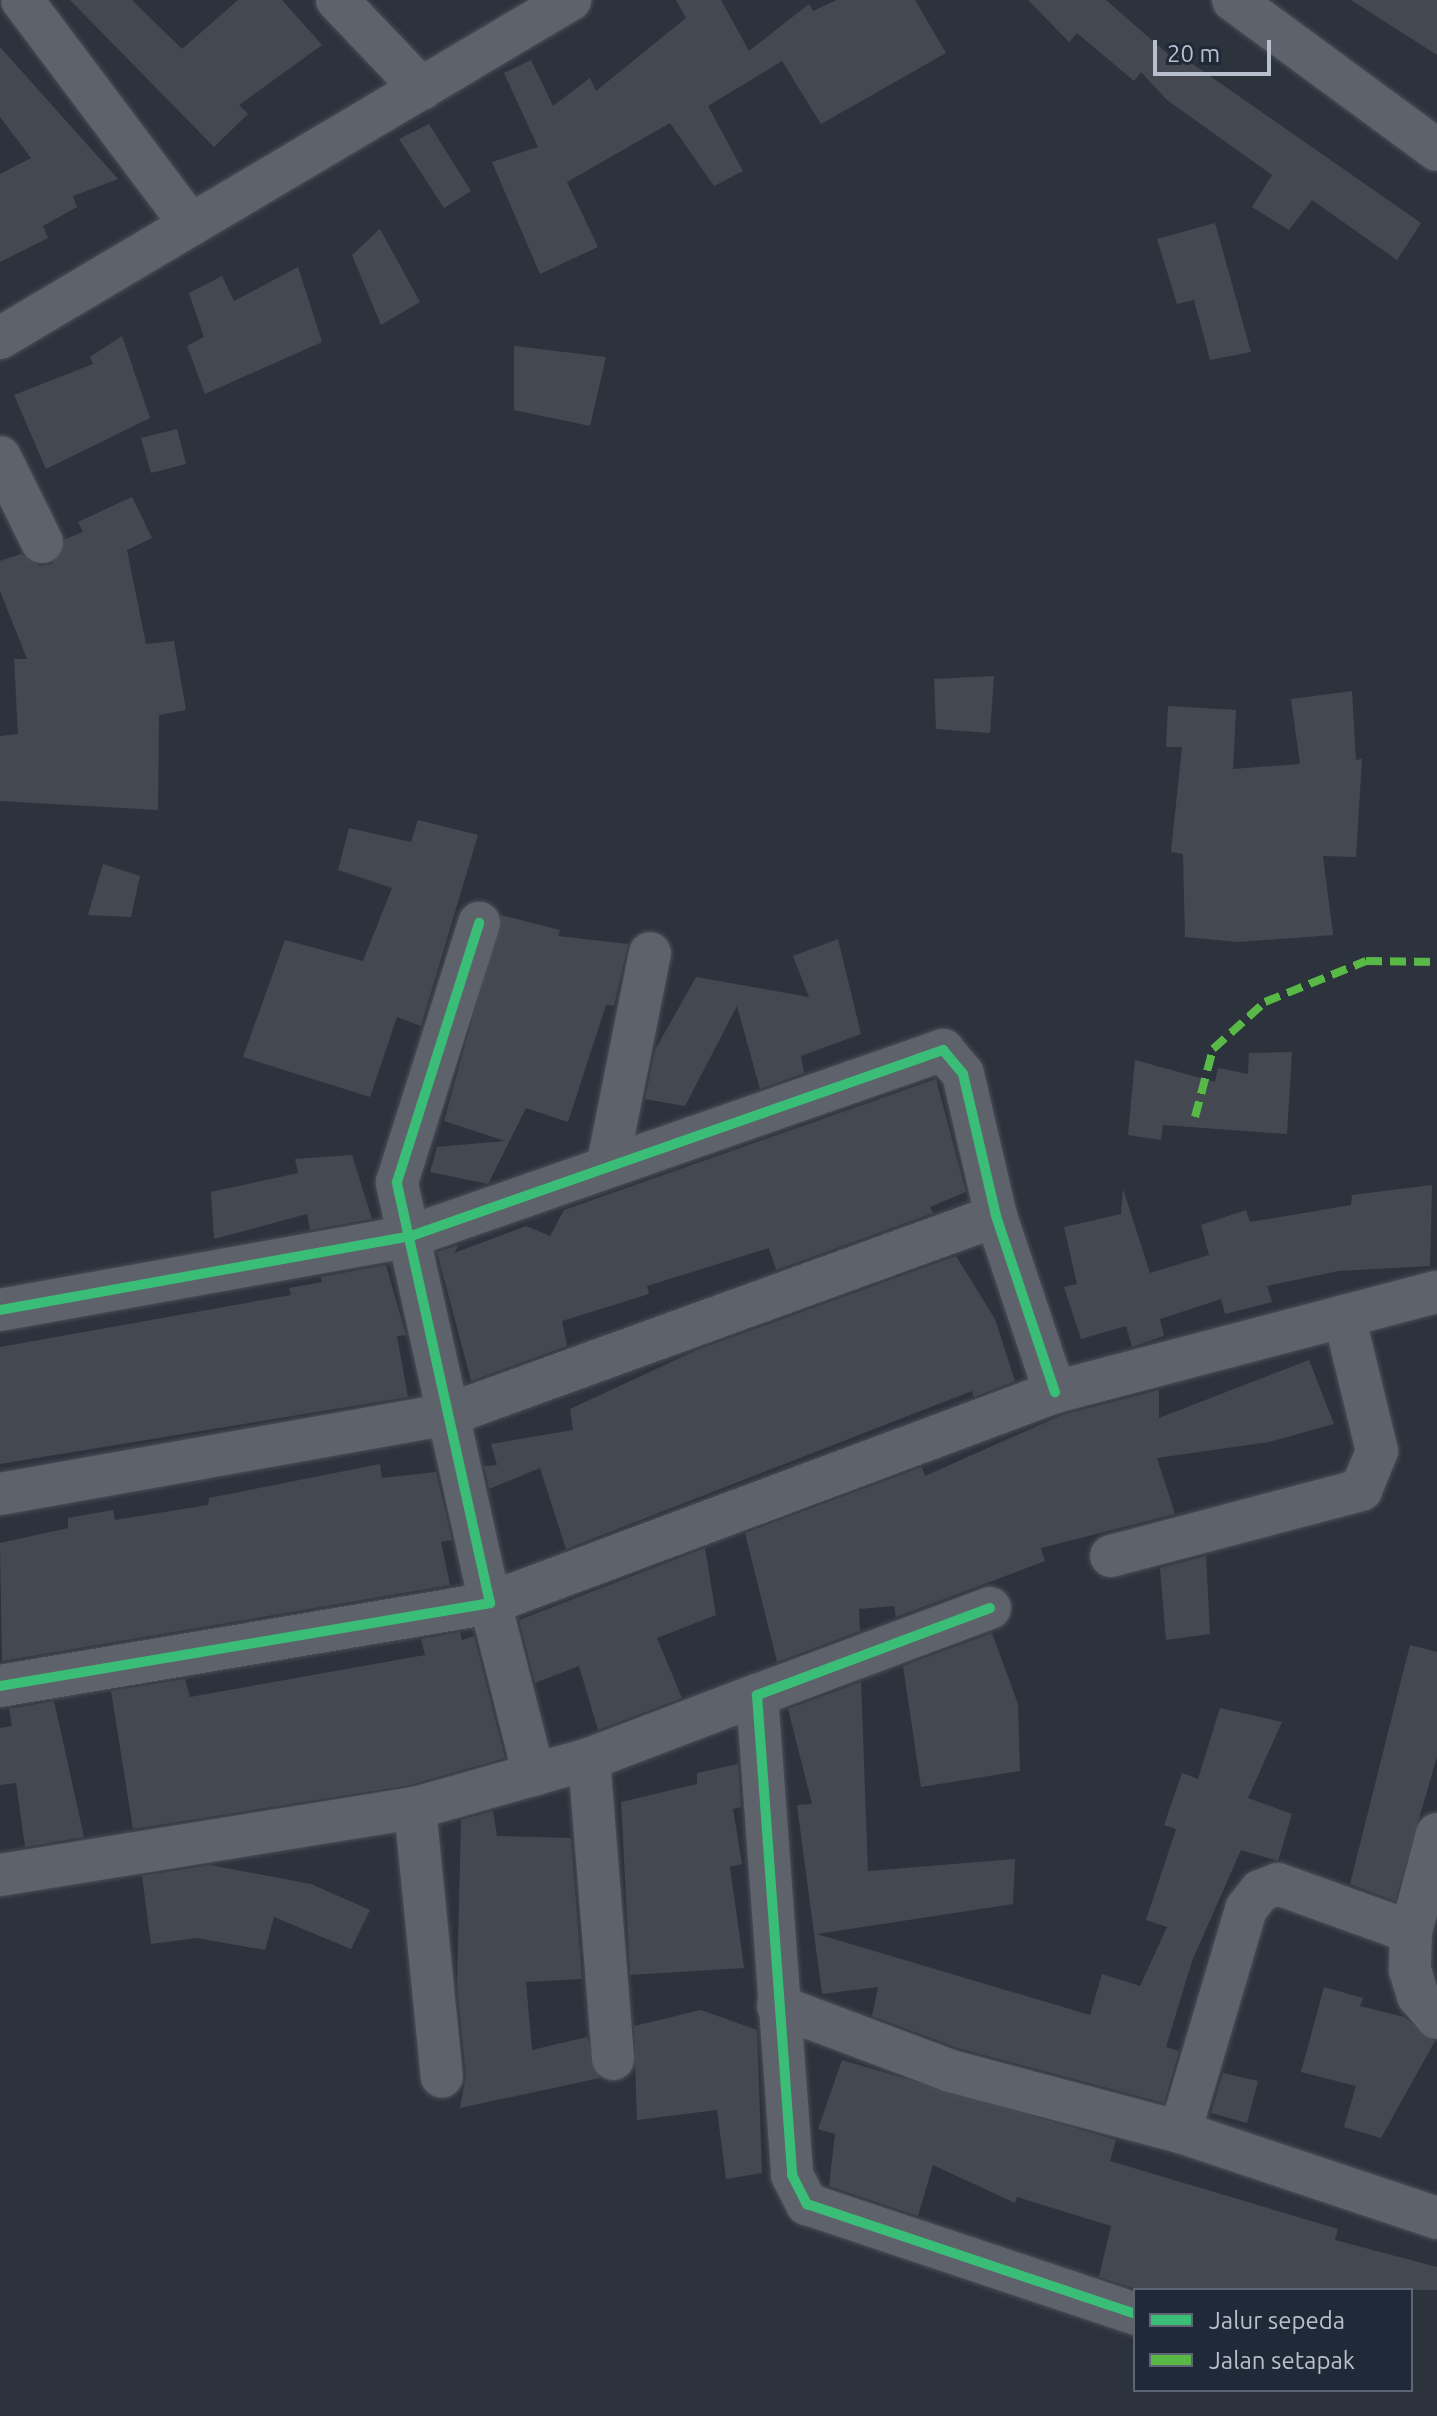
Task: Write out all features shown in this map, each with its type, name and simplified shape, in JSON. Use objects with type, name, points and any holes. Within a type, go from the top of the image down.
[{"type":"street","points":[[22,0],[191,225]]},
{"type":"street","points":[[337,0],[422,89]]},
{"type":"street","points":[[0,338],[570,0]]},
{"type":"street","points":[[1233,0],[1437,150]]},
{"type":"street","points":[[0,457],[42,542]]},
{"type":"street","points":[[479,923],[397,1182],[453,1413],[490,1603],[534,1775]]},
{"type":"street","points":[[608,1163],[650,953]]},
{"type":"street","points":[[0,1310],[411,1236],[608,1163],[943,1050],[963,1074],[996,1216],[1055,1392]]},
{"type":"street","points":[[0,1494],[453,1413],[996,1216]]},
{"type":"street","points":[[0,1686],[490,1603],[1055,1392],[1437,1292]]},
{"type":"street","points":[[1111,1556],[1361,1490],[1377,1451],[1344,1316]]},
{"type":"street","points":[[0,1875],[415,1808],[589,1759],[990,1608]]},
{"type":"street","points":[[757,1695],[792,2175],[807,2204],[1133,2313]]},
{"type":"street","points":[[589,1759],[613,2059]]},
{"type":"street","points":[[415,1808],[442,2077]]},
{"type":"street","points":[[1437,1834],[1411,1932],[1410,1970],[1418,1996],[1437,2018]]},
{"type":"street","points":[[1180,2132],[1246,1909],[1260,1891],[1278,1884],[1411,1932]]},
{"type":"street","points":[[778,2006],[951,2071],[1180,2132],[1437,2218]]},
{"type":"building","points":[[70,0],[132,0],[182,49],[238,0],[282,0],[322,45],[239,105],[248,114],[214,147]]},
{"type":"building","points":[[676,0],[721,0],[749,51],[809,4],[813,11],[837,0],[915,0],[946,53],[821,124],[782,61],[708,106],[743,171],[714,186],[670,123],[567,182],[598,247],[540,274],[492,162],[538,147],[504,73],[531,60],[553,106],[590,78],[596,91],[686,18]]},
{"type":"building","points":[[1028,0],[1106,0],[1170,56],[1174,51],[1421,223],[1397,260],[1312,200],[1289,230],[1252,207],[1272,175],[1167,100],[1141,72],[1134,81],[1077,33],[1069,42]]},
{"type":"building","points":[[1351,0],[1437,0],[1437,55]]},
{"type":"building","points":[[0,47],[118,179],[73,196],[77,207],[43,226],[48,238],[0,262],[0,174],[31,158],[0,117]]},
{"type":"building","points":[[429,124],[471,191],[444,208],[399,139]]},
{"type":"building","points":[[1215,223],[1251,352],[1210,360],[1194,300],[1177,304],[1157,239]]},
{"type":"building","points":[[380,229],[420,302],[381,325],[352,255]]},
{"type":"building","points":[[298,267],[322,342],[205,394],[187,346],[204,337],[189,293],[222,276],[234,301]]},
{"type":"building","points":[[122,336],[150,418],[46,469],[14,395],[93,364],[90,357]]},
{"type":"building","points":[[514,346],[606,357],[590,426],[514,410]]},
{"type":"building","points":[[177,429],[186,464],[151,473],[141,438]]},
{"type":"building","points":[[132,497],[152,538],[127,550],[146,644],[174,641],[186,710],[159,715],[158,810],[0,801],[0,736],[18,734],[14,659],[27,659],[0,591],[0,561],[21,554],[40,566],[52,564],[65,539],[83,532],[78,522]]},
{"type":"building","points":[[994,676],[990,733],[936,729],[934,679]]},
{"type":"building","points":[[1352,691],[1356,760],[1362,759],[1356,857],[1323,856],[1333,935],[1238,942],[1185,937],[1183,854],[1171,852],[1182,747],[1166,747],[1168,706],[1236,710],[1233,769],[1300,764],[1291,699]]},
{"type":"building","points":[[418,820],[478,835],[421,1026],[397,1017],[370,1097],[243,1057],[285,940],[363,961],[392,888],[338,870],[349,828],[411,842]]},
{"type":"building","points":[[103,864],[140,876],[131,917],[88,915]]},
{"type":"building","points":[[501,915],[560,930],[558,936],[628,944],[614,1006],[606,1005],[568,1122],[526,1108],[488,1184],[430,1172],[437,1147],[505,1141],[444,1121]]},
{"type":"building","points":[[838,939],[861,1034],[801,1056],[804,1073],[760,1089],[737,1006],[685,1106],[645,1099],[655,1050],[696,977],[809,997],[793,956]]},
{"type":"building","points":[[1292,1052],[1287,1134],[1163,1125],[1161,1140],[1128,1135],[1135,1060],[1215,1082],[1218,1068],[1248,1074],[1249,1053]]},
{"type":"building","points":[[936,1079],[966,1192],[930,1207],[933,1213],[776,1270],[769,1248],[647,1286],[649,1294],[562,1321],[567,1346],[471,1381],[437,1252],[459,1245],[454,1253],[526,1226],[550,1236],[564,1210]]},
{"type":"building","points":[[352,1155],[372,1219],[310,1230],[307,1214],[214,1239],[211,1192],[298,1173],[295,1159]]},
{"type":"building","points":[[1432,1185],[1430,1266],[1338,1271],[1267,1286],[1272,1302],[1225,1314],[1221,1299],[1160,1319],[1164,1336],[1132,1347],[1126,1326],[1081,1339],[1064,1287],[1077,1284],[1064,1227],[1121,1214],[1123,1189],[1150,1273],[1209,1255],[1201,1225],[1246,1210],[1250,1222],[1351,1205],[1352,1195]]},
{"type":"building","points":[[956,1256],[995,1319],[1015,1381],[974,1397],[972,1391],[566,1549],[540,1468],[489,1489],[484,1466],[497,1465],[491,1444],[573,1430],[570,1409],[697,1350]]},
{"type":"building","points":[[386,1265],[406,1335],[397,1336],[408,1397],[0,1464],[0,1347],[291,1295],[289,1288],[322,1282],[321,1277]]},
{"type":"building","points":[[1309,1360],[1334,1424],[1269,1442],[1157,1458],[1175,1514],[1041,1548],[1045,1561],[896,1617],[894,1606],[859,1609],[860,1631],[777,1662],[745,1533],[922,1467],[925,1476],[1062,1415],[1159,1390],[1159,1418]]},
{"type":"building","points":[[380,1464],[382,1478],[436,1472],[452,1540],[441,1542],[450,1585],[2,1661],[0,1543],[68,1528],[68,1518],[113,1510],[115,1520],[208,1505],[209,1498]]},
{"type":"building","points":[[705,1548],[716,1615],[657,1638],[682,1698],[598,1730],[579,1666],[535,1683],[519,1620]]},
{"type":"building","points":[[1206,1556],[1210,1634],[1166,1640],[1160,1568]]},
{"type":"building","points":[[460,1632],[462,1640],[474,1636],[505,1758],[410,1785],[133,1829],[111,1691],[185,1679],[190,1697],[425,1655],[421,1639]]},
{"type":"building","points":[[992,1633],[1018,1704],[1020,1771],[921,1787],[903,1666]]},
{"type":"building","points":[[1410,1645],[1437,1652],[1437,1757],[1395,1901],[1350,1884]]},
{"type":"building","points":[[861,1682],[868,1871],[1015,1859],[1013,1904],[817,1934],[1090,2015],[1102,1974],[1140,1986],[1167,1927],[1146,1920],[1176,1829],[1164,1825],[1182,1773],[1198,1779],[1220,1708],[1282,1722],[1248,1798],[1292,1814],[1278,1861],[1241,1850],[1192,1961],[1166,2047],[1179,2051],[1164,2103],[958,2048],[872,2016],[878,1987],[822,1994],[797,1805],[812,1804],[788,1709]]},
{"type":"building","points":[[54,1701],[84,1837],[25,1847],[16,1783],[0,1785],[0,1728],[12,1726],[9,1709]]},
{"type":"building","points":[[738,1764],[741,1807],[733,1809],[742,1864],[730,1867],[744,1968],[630,1975],[621,1802],[697,1784],[697,1773]]},
{"type":"building","points":[[493,1811],[497,1836],[571,1838],[582,1979],[526,1982],[532,2050],[587,2037],[600,2078],[460,2108],[466,2075],[457,1986],[461,1820]]},
{"type":"building","points":[[210,1865],[311,1884],[370,1910],[351,1949],[274,1917],[265,1950],[197,1938],[151,1944],[142,1876]]},
{"type":"building","points":[[1324,1987],[1363,1998],[1360,2006],[1404,2017],[1435,2041],[1381,2138],[1344,2127],[1356,2086],[1301,2072]]},
{"type":"building","points":[[701,2010],[757,2030],[762,2173],[726,2179],[717,2110],[637,2120],[634,2026]]},
{"type":"building","points":[[842,2060],[1116,2140],[1110,2161],[1338,2229],[1335,2240],[1437,2267],[1437,2290],[1133,2288],[1099,2277],[1111,2226],[1017,2197],[1015,2203],[933,2165],[918,2216],[829,2186],[835,2134],[818,2129]]},
{"type":"building","points":[[1223,2073],[1258,2081],[1247,2123],[1211,2113]]},
{"type":"marked path","points":[[1195,1117],[1213,1049],[1265,1002],[1366,961],[1437,962]]},
{"type":"cycle path","points":[[0,1686],[490,1603],[397,1182],[479,923]]},
{"type":"cycle path","points":[[0,1310],[411,1236],[943,1050],[963,1074],[996,1216],[1055,1392]]},
{"type":"cycle path","points":[[990,1608],[757,1695],[792,2175],[807,2204],[1133,2313]]}]
